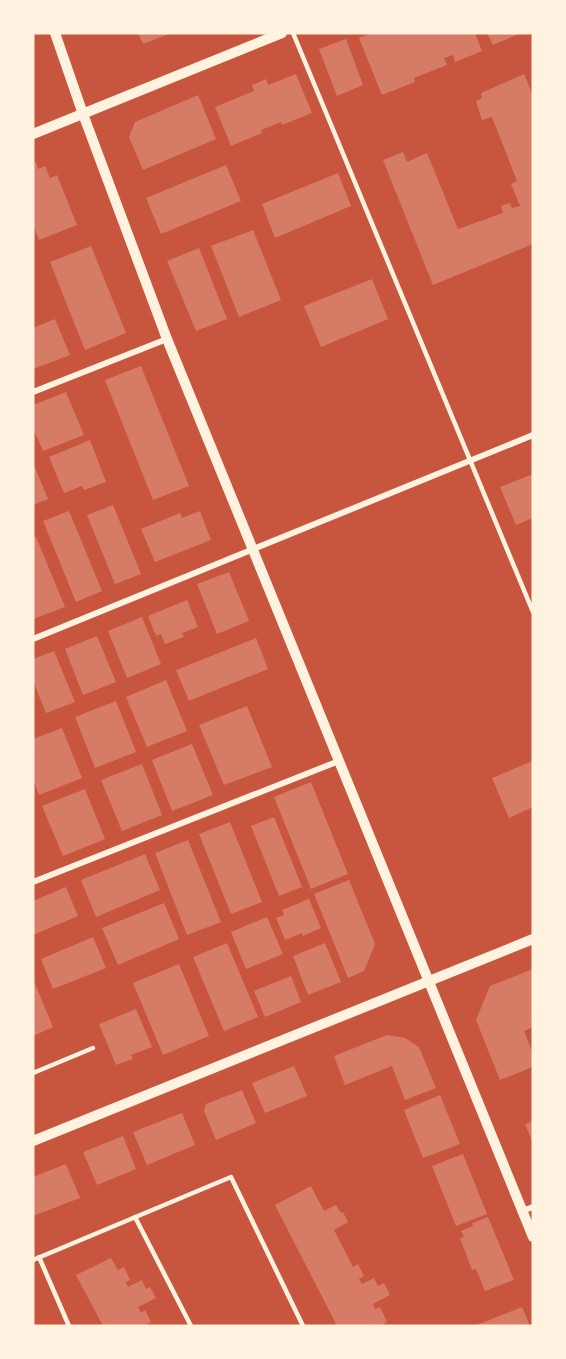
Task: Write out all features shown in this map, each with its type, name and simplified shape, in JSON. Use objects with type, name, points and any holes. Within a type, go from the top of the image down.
[{"type":"street","points":[[55,33],[167,339],[428,982],[528,1209],[533,1237]]},
{"type":"street","points":[[33,134],[282,33]]},
{"type":"street","points":[[33,392],[167,339]]},
{"type":"street","points":[[33,639],[533,435]]},
{"type":"street","points":[[33,882],[339,761]]},
{"type":"street","points":[[33,1141],[533,939]]},
{"type":"lane","points":[[293,33],[533,612]]},
{"type":"lane","points":[[33,1073],[93,1048]]},
{"type":"lane","points":[[33,1260],[231,1177],[303,1326]]},
{"type":"lane","points":[[135,1217],[191,1326]]},
{"type":"lane","points":[[39,1257],[69,1326]]},
{"type":"building","points":[[138,33],[171,33],[143,44]]},
{"type":"building","points":[[372,33],[475,33],[482,51],[455,62],[453,55],[444,58],[447,65],[414,78],[415,82],[382,95],[359,38]]},
{"type":"building","points":[[487,33],[521,33],[493,45]]},
{"type":"building","points":[[346,39],[363,85],[337,96],[319,49]]},
{"type":"building","points":[[296,74],[312,113],[282,125],[281,122],[261,130],[262,133],[231,146],[215,107],[254,91],[252,85],[266,79],[268,85]]},
{"type":"building","points":[[524,74],[533,96],[533,244],[433,285],[383,160],[403,152],[407,162],[427,153],[458,229],[503,213],[501,206],[510,203],[512,208],[520,206],[511,184],[517,181],[492,117],[482,120],[476,101],[482,98],[481,93]]},
{"type":"building","points":[[198,95],[216,139],[143,170],[129,137],[135,122]]},
{"type":"building","points":[[36,162],[38,169],[45,166],[50,178],[57,175],[77,225],[39,240],[33,225],[33,163]]},
{"type":"building","points":[[226,165],[241,201],[161,234],[146,198]]},
{"type":"building","points":[[338,173],[351,206],[275,238],[262,204]]},
{"type":"building","points":[[253,230],[281,300],[239,317],[211,246]]},
{"type":"building","points":[[91,246],[126,333],[85,350],[50,262]]},
{"type":"building","points":[[199,248],[227,319],[196,331],[167,261]]},
{"type":"building","points":[[372,279],[388,319],[321,347],[304,306]]},
{"type":"building","points":[[55,319],[70,355],[33,369],[33,328]]},
{"type":"building","points":[[141,366],[189,486],[153,500],[105,380]]},
{"type":"building","points":[[66,392],[84,435],[43,451],[33,428],[33,405]]},
{"type":"building","points":[[90,440],[106,482],[84,490],[82,486],[64,493],[49,457]]},
{"type":"building","points":[[33,463],[48,499],[33,505]]},
{"type":"building","points":[[533,474],[533,518],[516,525],[500,487]]},
{"type":"building","points":[[113,505],[141,574],[115,584],[87,515]]},
{"type":"building","points":[[69,511],[102,591],[76,602],[43,521]]},
{"type":"building","points":[[200,511],[211,540],[155,562],[141,529],[180,513],[182,518]]},
{"type":"building","points":[[36,537],[65,607],[33,619],[33,538]]},
{"type":"building","points":[[229,572],[249,621],[217,634],[197,584]]},
{"type":"building","points":[[187,600],[198,627],[182,633],[184,637],[165,644],[161,634],[156,636],[148,616]]},
{"type":"building","points":[[142,617],[161,664],[127,678],[108,631]]},
{"type":"building","points":[[97,636],[116,682],[83,695],[65,649]]},
{"type":"building","points":[[256,638],[268,669],[189,701],[176,670]]},
{"type":"building","points":[[54,651],[75,702],[46,713],[33,681],[33,659]]},
{"type":"building","points":[[166,680],[187,731],[147,747],[126,697]]},
{"type":"building","points":[[116,701],[136,752],[95,768],[75,717]]},
{"type":"building","points":[[247,706],[272,767],[224,785],[199,725]]},
{"type":"building","points":[[62,728],[82,778],[39,795],[33,779],[33,739]]},
{"type":"building","points":[[192,744],[213,795],[172,811],[152,760]]},
{"type":"building","points":[[533,761],[533,807],[509,818],[492,778]]},
{"type":"building","points":[[142,764],[162,815],[122,831],[101,780]]},
{"type":"building","points":[[311,782],[348,874],[311,889],[274,797]]},
{"type":"building","points":[[85,789],[105,839],[63,856],[42,806]]},
{"type":"building","points":[[274,817],[302,887],[279,896],[251,826]]},
{"type":"building","points":[[230,822],[262,902],[231,914],[199,834]]},
{"type":"building","points":[[188,840],[221,922],[187,935],[155,853]]},
{"type":"building","points":[[145,854],[160,890],[96,917],[81,880]]},
{"type":"building","points":[[349,880],[375,944],[364,971],[348,978],[314,894]]},
{"type":"building","points":[[66,887],[78,916],[33,935],[33,901]]},
{"type":"building","points":[[309,899],[321,928],[303,936],[302,933],[285,940],[276,918],[284,915],[282,910]]},
{"type":"building","points":[[164,903],[179,939],[118,965],[102,928]]},
{"type":"building","points":[[267,917],[283,954],[246,969],[231,932]]},
{"type":"building","points":[[93,937],[106,968],[53,989],[41,959]]},
{"type":"building","points":[[227,943],[258,1017],[224,1031],[193,957]]},
{"type":"building","points":[[325,943],[341,982],[308,995],[293,956]]},
{"type":"building","points":[[179,964],[209,1036],[163,1055],[133,983]]},
{"type":"building","points":[[533,969],[533,1022],[531,1023],[533,1027],[524,1031],[533,1054],[533,1067],[500,1080],[476,1020],[490,986]]},
{"type":"building","points":[[291,976],[301,1002],[265,1017],[254,991]]},
{"type":"building","points":[[33,979],[53,1027],[33,1036]]},
{"type":"building","points":[[136,1009],[152,1047],[131,1055],[133,1059],[116,1065],[99,1024]]},
{"type":"building","points":[[387,1035],[405,1038],[419,1047],[436,1088],[405,1100],[392,1066],[345,1085],[334,1056]]},
{"type":"building","points":[[294,1066],[307,1096],[265,1113],[252,1083]]},
{"type":"building","points":[[242,1090],[256,1123],[216,1140],[204,1111],[206,1104]]},
{"type":"building","points":[[440,1095],[460,1144],[423,1158],[404,1110]]},
{"type":"building","points":[[182,1113],[195,1145],[147,1165],[133,1132]]},
{"type":"building","points":[[533,1121],[533,1143],[525,1124]]},
{"type":"building","points":[[123,1136],[136,1169],[97,1185],[83,1152]]},
{"type":"building","points":[[463,1154],[487,1214],[456,1226],[432,1166]]},
{"type":"building","points":[[66,1164],[80,1198],[33,1216],[33,1177]]},
{"type":"building","points":[[311,1186],[324,1211],[336,1205],[341,1213],[343,1212],[348,1222],[334,1230],[353,1267],[358,1264],[364,1276],[359,1279],[362,1284],[374,1278],[378,1286],[384,1283],[390,1295],[373,1304],[375,1309],[380,1307],[387,1322],[385,1326],[337,1326],[275,1205]]},
{"type":"building","points":[[488,1217],[514,1280],[485,1291],[476,1269],[472,1270],[460,1238],[464,1237],[461,1231],[473,1226],[472,1223]]},
{"type":"building","points":[[111,1258],[118,1270],[124,1267],[130,1280],[126,1282],[128,1287],[142,1280],[146,1289],[150,1287],[156,1298],[138,1307],[141,1313],[145,1310],[151,1322],[147,1324],[148,1326],[103,1326],[76,1275]]},
{"type":"building","points":[[522,1307],[530,1326],[474,1326]]}]
